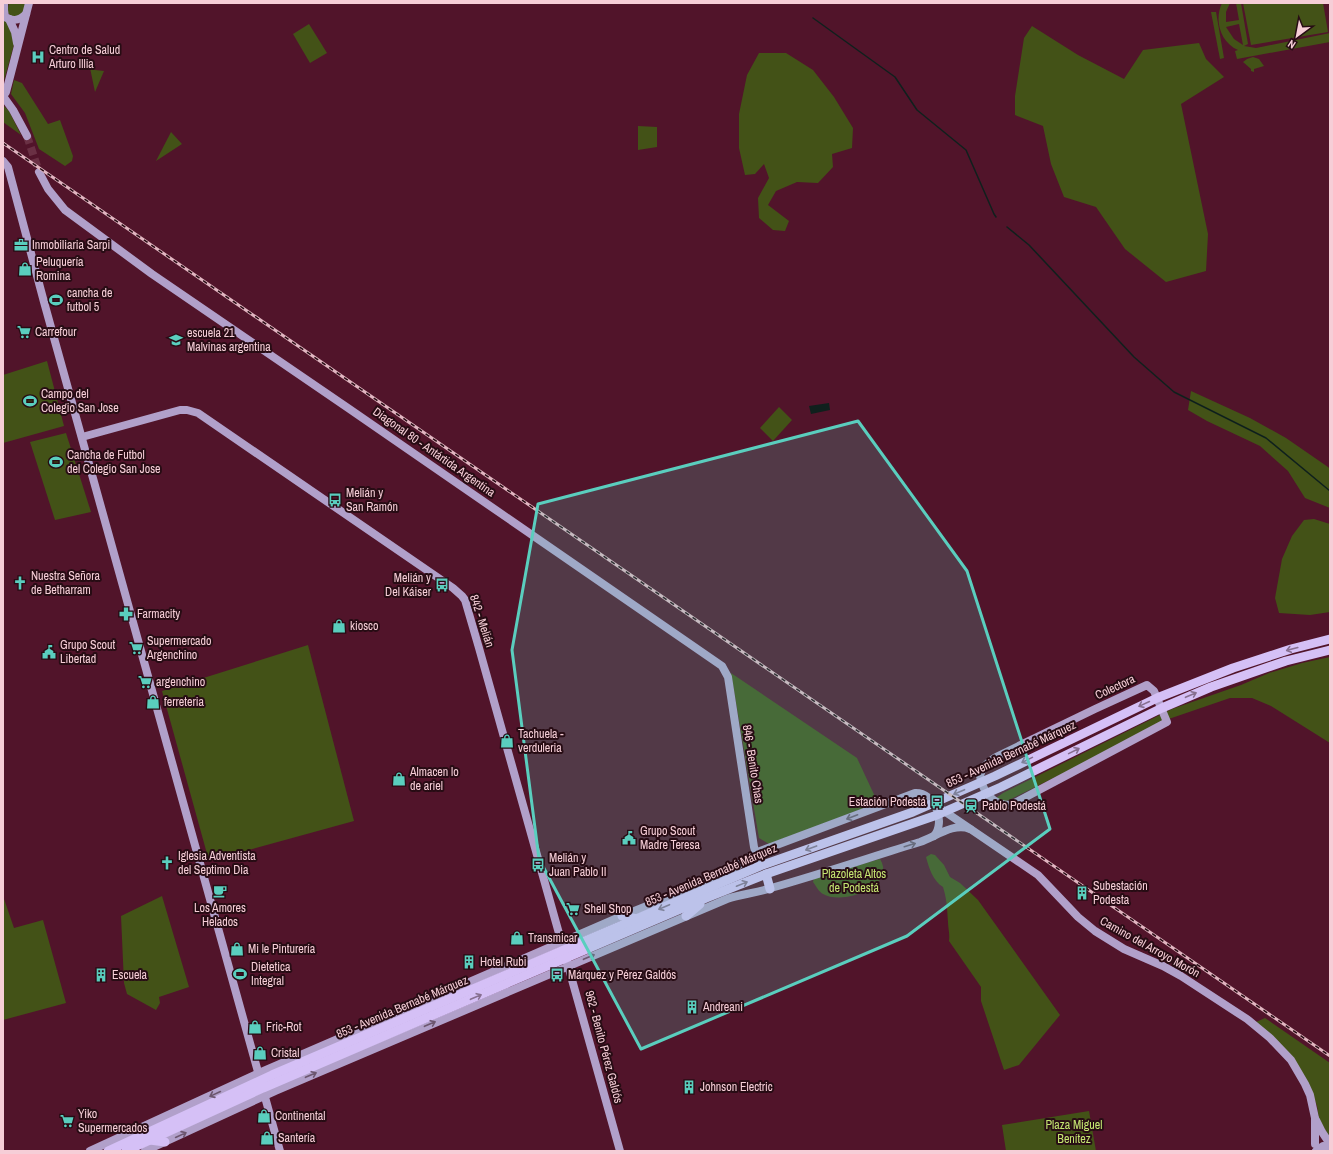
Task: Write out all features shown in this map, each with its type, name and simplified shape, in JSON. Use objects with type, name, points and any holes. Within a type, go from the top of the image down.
[{"type":"main road","name":"853 - Avenida Bernabé Márquez","points":[[108,1151],[565,954],[637,919],[760,866],[913,812],[995,776],[1157,698],[1238,666],[1291,649],[1330,640]]},
{"type":"main road","name":"853 - Avenida Bernabé Márquez","points":[[126,1151],[262,1084],[380,1029],[766,874],[937,815],[1001,787],[1162,708],[1211,686],[1286,661],[1330,650]]},
{"type":"main road","points":[[766,874],[770,889]]},
{"type":"main road","points":[[686,916],[706,898]]},
{"type":"main road","points":[[622,916],[637,919]]},
{"type":"main road","points":[[366,1027],[380,1029]]},
{"type":"main road","points":[[149,1140],[165,1142]]},
{"type":"street","points":[[4,3],[6,17],[16,36],[17,49]]},
{"type":"street","points":[[27,136],[4,94],[28,3]]},
{"type":"street","points":[[6,17],[21,18],[26,14]]},
{"type":"street","points":[[5,162],[20,210],[280,1151]]},
{"type":"street","name":"Diagonal 80 - Antártida Argentina","points":[[39,172],[48,189],[65,210],[131,259],[722,666]]},
{"type":"street","name":"842 - Melián","points":[[82,437],[180,410],[188,410],[198,413],[454,588],[462,596],[479,648],[565,954]]},
{"type":"street","name":"846 - Benito Chas","points":[[722,666],[728,677],[755,853],[760,866]]},
{"type":"street","name":"Colectora","points":[[1147,685],[1151,687],[1162,708],[1167,722],[1011,805],[998,804],[989,796],[981,780],[980,772],[986,765],[996,758],[1144,686],[1147,685]]},
{"type":"street","name":"853 - Avenida Bernabé Márquez","points":[[565,954],[622,916],[727,873],[755,853],[915,793]]},
{"type":"street","name":"Camino del Arroyo Morón","points":[[915,793],[925,795],[933,804],[1038,876],[1078,917],[1095,931],[1115,944],[1181,976],[1247,1019],[1284,1052],[1299,1073],[1310,1094],[1315,1118],[1315,1148],[1330,1145],[1315,1118]]},
{"type":"street","points":[[933,804],[940,819],[938,830],[934,836]]},
{"type":"street","points":[[934,836],[954,828],[963,827],[970,829]]},
{"type":"street","name":"853 - Avenida Bernabé Márquez","points":[[146,1151],[165,1142],[262,1084],[366,1027],[565,954],[686,916],[733,896],[770,889],[934,836]]},
{"type":"street","name":"962 - Benito Pérez Galdós","points":[[565,954],[620,1151]]},
{"type":"street","name":"853 - Avenida Bernabé Márquez","points":[[90,1151],[262,1084]]},
{"type":"highlighted area","points":[[858,421],[967,571],[1050,829],[907,936],[641,1049],[539,859],[512,650],[538,504]]},
{"type":"green space","points":[[9,3],[26,3],[25,9],[21,15],[12,17],[7,12]]},
{"type":"green space","points":[[1222,3],[1230,3],[1226,12],[1226,22],[1239,20],[1236,3],[1241,3],[1248,44],[1244,46],[1256,48],[1330,33],[1330,42],[1237,59],[1235,51],[1238,50],[1227,42],[1220,30],[1220,10]],"holes":[[[1239,24],[1243,45],[1234,39],[1226,27]]]},
{"type":"green space","points":[[1243,3],[1323,3],[1328,32],[1251,45]]},
{"type":"green space","points":[[1211,12],[1216,12],[1224,58],[1220,59]]},
{"type":"green space","points":[[3,19],[7,21],[15,41],[3,84]]},
{"type":"green space","points":[[309,24],[327,53],[310,63],[293,34]]},
{"type":"green space","points":[[1032,26],[1078,55],[1124,79],[1143,50],[1199,43],[1206,59],[1224,77],[1181,104],[1208,234],[1206,271],[1166,282],[1125,249],[1096,207],[1064,197],[1051,164],[1043,126],[1015,115],[1015,96],[1024,38]]},
{"type":"green space","points":[[759,53],[786,53],[813,70],[834,97],[853,128],[852,148],[832,154],[833,167],[818,183],[797,182],[776,191],[768,205],[789,221],[785,231],[773,230],[759,218],[758,198],[769,178],[764,164],[755,174],[745,175],[739,148],[739,114],[747,75]]},
{"type":"green space","points":[[1253,57],[1259,59],[1264,66],[1254,69],[1254,72],[1251,71],[1251,69],[1243,62]]},
{"type":"green space","points":[[90,68],[104,71],[95,92]]},
{"type":"green space","points":[[14,80],[22,83],[48,124],[60,120],[73,156],[72,161],[65,166],[39,149],[25,113],[11,94]]},
{"type":"green space","points":[[3,105],[9,111],[21,135],[3,122]]},
{"type":"green space","points":[[638,126],[657,127],[657,147],[638,150]]},
{"type":"green space","points":[[171,132],[182,144],[156,161]]},
{"type":"green space","name":"Campo del Colegio San Jose","points":[[47,361],[64,426],[3,443],[3,375]]},
{"type":"green space","points":[[1191,391],[1250,418],[1286,438],[1328,467],[1330,469],[1330,508],[1305,498],[1288,471],[1260,446],[1207,421],[1188,410]]},
{"type":"green space","points":[[779,407],[792,420],[773,441],[760,428]]},
{"type":"green space","name":"Cancha de Futbol del Colegio San Jose","points":[[66,433],[91,512],[55,520],[30,442]]},
{"type":"green space","points":[[1314,519],[1330,524],[1330,612],[1310,615],[1279,613],[1275,598],[1282,559],[1292,536],[1304,520]]},
{"type":"green space","points":[[308,645],[354,821],[209,861],[162,691]]},
{"type":"green space","points":[[1330,657],[1330,743],[1271,706],[1252,698],[1230,698],[1160,722],[1108,751],[1009,800],[1002,802],[996,798],[1003,793],[1172,709],[1241,685],[1269,673],[1302,663]]},
{"type":"green space","points":[[731,673],[857,758],[878,803],[769,844],[759,838]]},
{"type":"green space","points":[[931,854],[935,855],[944,865],[950,877],[960,883],[978,900],[1060,1015],[1019,1065],[1004,1070],[981,1001],[981,987],[949,941],[947,904],[943,887],[934,878],[926,857]]},
{"type":"green space","name":"Plazoleta Altos de Podestá","points":[[880,859],[883,869],[881,878],[875,885],[854,895],[832,897],[823,894],[813,882],[814,878]]},
{"type":"green space","points":[[3,896],[14,928],[43,920],[66,1003],[3,1020]]},
{"type":"green space","points":[[162,896],[189,987],[159,997],[160,1003],[156,1010],[127,994],[124,983],[121,916]]},
{"type":"green space","points":[[1265,1018],[1330,1063],[1330,1138],[1319,1119],[1317,1106],[1310,1087],[1256,1022]]},
{"type":"green space","name":"Plaza Miguel Benítez","points":[[1089,1111],[1096,1151],[1006,1151],[1002,1125]]},
{"type":"shaded area","points":[[829,403],[830,410],[811,414],[809,406]]},
{"type":"waterway","points":[[813,18],[895,77],[917,110],[966,150],[996,217]]},
{"type":"waterway","points":[[1007,227],[1029,245],[1134,357],[1174,392],[1266,438],[1330,491]]},
{"type":"tunnel","points":[[27,136],[39,172]]},
{"type":"railway","points":[[3,143],[1330,1056]]},
{"type":"place","name":"Centro de Salud Arturo Illia","points":[[38,57]]},
{"type":"place","name":"Inmobiliaria Sarpi","points":[[21,245]]},
{"type":"place","name":"Peluquería Romina","points":[[25,269]]},
{"type":"place","name":"cancha de futbol 5","points":[[56,300]]},
{"type":"place","name":"Carrefour","points":[[24,332]]},
{"type":"place","name":"escuela 21 Malvinas argentina","points":[[176,340]]},
{"type":"place","name":"Campo del Colegio San Jose","points":[[30,401]]},
{"type":"place","name":"Cancha de Futbol del Colegio San Jose","points":[[56,462]]},
{"type":"place","name":"Melián y San Ramón","points":[[335,500]]},
{"type":"place","name":"Nuestra Señora de Betharram","points":[[20,583]]},
{"type":"place","name":"Melián y Del Káiser","points":[[442,585]]},
{"type":"place","name":"Farmacity","points":[[126,614]]},
{"type":"place","name":"kiosco","points":[[339,626]]},
{"type":"place","name":"Supermercado Argenchino","points":[[136,648]]},
{"type":"place","name":"Grupo Scout Libertad","points":[[49,652]]},
{"type":"place","name":"argenchino","points":[[145,682]]},
{"type":"place","name":"ferreteria","points":[[153,702]]},
{"type":"place","name":"Tachuela - verduleria","points":[[507,741]]},
{"type":"place","name":"Almacen lo de ariel","points":[[399,779]]},
{"type":"place","name":"Estación Podestá","points":[[937,802]]},
{"type":"place","name":"Pablo Podestá","points":[[971,806]]},
{"type":"place","name":"Grupo Scout Madre Teresa","points":[[629,838]]},
{"type":"place","name":"Iglesia Adventista del Septimo Dia","points":[[167,863]]},
{"type":"place","name":"Melián y Juan Pablo II","points":[[538,865]]},
{"type":"place","name":"Los Amores Helados","points":[[220,891]]},
{"type":"place","name":"Subestación Podesta","points":[[1082,893]]},
{"type":"place","name":"Shell Shop","points":[[573,909]]},
{"type":"place","name":"Transmicar","points":[[517,938]]},
{"type":"place","name":"Mi le Pinturería","points":[[237,949]]},
{"type":"place","name":"Hotel Rubi","points":[[469,962]]},
{"type":"place","name":"Dietetica Integral","points":[[240,974]]},
{"type":"place","name":"Escuela","points":[[101,975]]},
{"type":"place","name":"Márquez y Pérez Galdós","points":[[557,975]]},
{"type":"place","name":"Andreani","points":[[692,1007]]},
{"type":"place","name":"Fric-Rot","points":[[255,1027]]},
{"type":"place","name":"Cristal","points":[[260,1053]]},
{"type":"place","name":"Johnson Electric","points":[[689,1087]]},
{"type":"place","name":"Continental","points":[[264,1116]]},
{"type":"place","name":"Yiko Supermercados","points":[[67,1121]]},
{"type":"place","name":"Santería","points":[[267,1138]]}]
